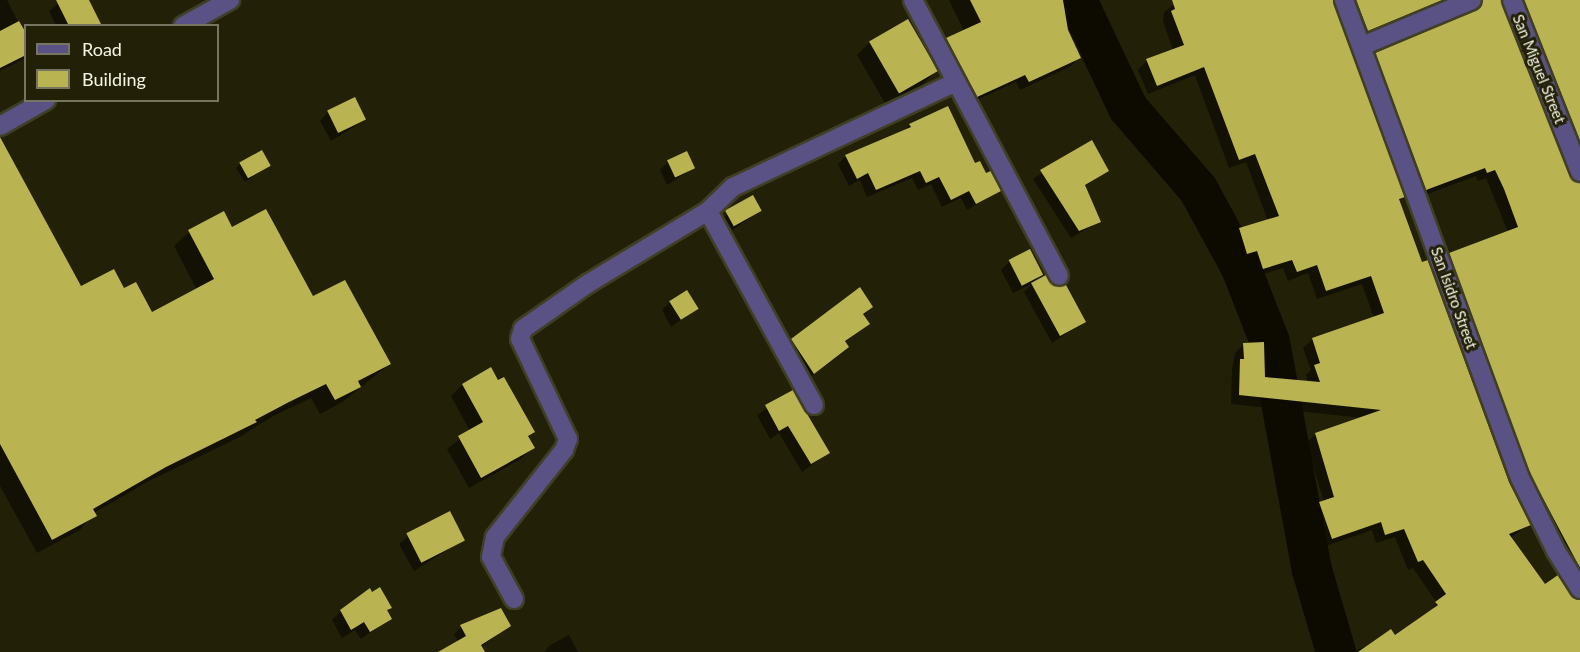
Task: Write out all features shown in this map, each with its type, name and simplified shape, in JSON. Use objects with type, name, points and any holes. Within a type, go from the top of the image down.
[{"type":"street","points":[[187,24],[230,0]]},
{"type":"street","points":[[913,0],[1059,276]]},
{"type":"street","name":"San Isidro Street","points":[[1344,0],[1520,478],[1556,551],[1580,589]]},
{"type":"street","points":[[1362,46],[1472,0]]},
{"type":"street","name":"San Miguel Street","points":[[1512,0],[1580,172]]},
{"type":"street","points":[[514,599],[491,557],[495,537],[564,450],[568,439],[520,339],[523,329],[589,282],[708,211],[733,187],[956,82]]},
{"type":"street","points":[[3,117],[41,102]]},
{"type":"street","points":[[708,211],[814,405]]},
{"type":"building","points":[[56,0],[89,0],[101,24],[68,24]]},
{"type":"building","points":[[970,0],[1063,0],[1068,30],[1081,58],[1029,82],[1025,75],[977,97],[946,38],[981,22]]},
{"type":"building","points":[[1172,0],[1333,0],[1405,197],[1399,199],[1422,262],[1428,260],[1509,482],[1531,525],[1509,534],[1545,584],[1558,575],[1571,595],[1580,600],[1580,652],[1358,652],[1391,629],[1395,635],[1438,605],[1435,602],[1446,594],[1423,560],[1418,562],[1404,529],[1385,535],[1381,522],[1332,539],[1319,502],[1334,497],[1315,433],[1381,410],[1239,395],[1240,359],[1244,359],[1243,343],[1264,342],[1265,377],[1320,382],[1314,365],[1320,363],[1312,338],[1384,313],[1371,276],[1326,291],[1317,265],[1297,272],[1292,260],[1263,269],[1257,251],[1247,254],[1239,228],[1279,216],[1255,154],[1239,160],[1204,67],[1157,86],[1146,59],[1184,45],[1171,11],[1175,9]]},
{"type":"building","points":[[1356,0],[1443,0],[1368,31]]},
{"type":"building","points":[[1483,0],[1501,0],[1570,176],[1580,183],[1580,568],[1530,474],[1449,253],[1518,227],[1504,189],[1495,170],[1487,173],[1485,168],[1426,190],[1375,53],[1476,10]]},
{"type":"building","points":[[1524,0],[1580,0],[1580,141]]},
{"type":"building","points":[[908,19],[938,71],[899,93],[869,42]]},
{"type":"building","points":[[19,21],[24,30],[24,56],[0,68],[0,31]]},
{"type":"building","points":[[355,97],[366,119],[338,133],[327,111]]},
{"type":"building","points":[[948,106],[975,163],[980,161],[986,173],[991,171],[1001,191],[976,204],[969,191],[951,200],[939,177],[926,183],[920,171],[876,190],[868,173],[857,179],[845,155],[911,127],[909,124]]},
{"type":"building","points":[[0,137],[81,286],[114,269],[124,288],[136,282],[152,312],[214,279],[188,230],[224,211],[232,227],[266,209],[313,296],[345,280],[391,364],[358,381],[361,387],[335,400],[326,384],[289,402],[255,420],[257,422],[166,467],[93,509],[97,516],[52,540],[0,444]]},
{"type":"building","points":[[1092,140],[1109,171],[1085,185],[1101,222],[1079,231],[1040,170]]},
{"type":"building","points":[[262,150],[271,166],[248,178],[239,163]]},
{"type":"building","points":[[687,151],[695,168],[675,178],[667,160]]},
{"type":"building","points":[[753,195],[762,211],[734,226],[725,211]]},
{"type":"building","points":[[1030,249],[1043,275],[1022,286],[1009,260]]},
{"type":"building","points":[[1046,275],[1054,286],[1066,285],[1086,322],[1060,336],[1031,283]]},
{"type":"building","points":[[860,287],[873,307],[863,314],[870,324],[845,341],[849,347],[814,374],[791,339]]},
{"type":"building","points":[[687,290],[699,309],[681,320],[669,301]]},
{"type":"building","points":[[491,367],[498,380],[504,377],[535,432],[528,436],[535,448],[481,478],[458,436],[483,422],[462,384]]},
{"type":"building","points":[[793,390],[830,453],[811,464],[788,426],[779,431],[765,405]]},
{"type":"building","points":[[450,511],[465,540],[421,563],[406,533]]},
{"type":"building","points":[[380,587],[392,608],[387,610],[392,619],[370,632],[364,622],[351,630],[340,610],[370,588],[372,592]]},
{"type":"building","points":[[501,608],[511,626],[481,645],[485,652],[438,652],[466,636],[460,625]]},
{"type":"waterway","points":[[1077,0],[1128,108],[1198,189],[1241,268],[1270,342],[1312,570],[1336,652]]}]
